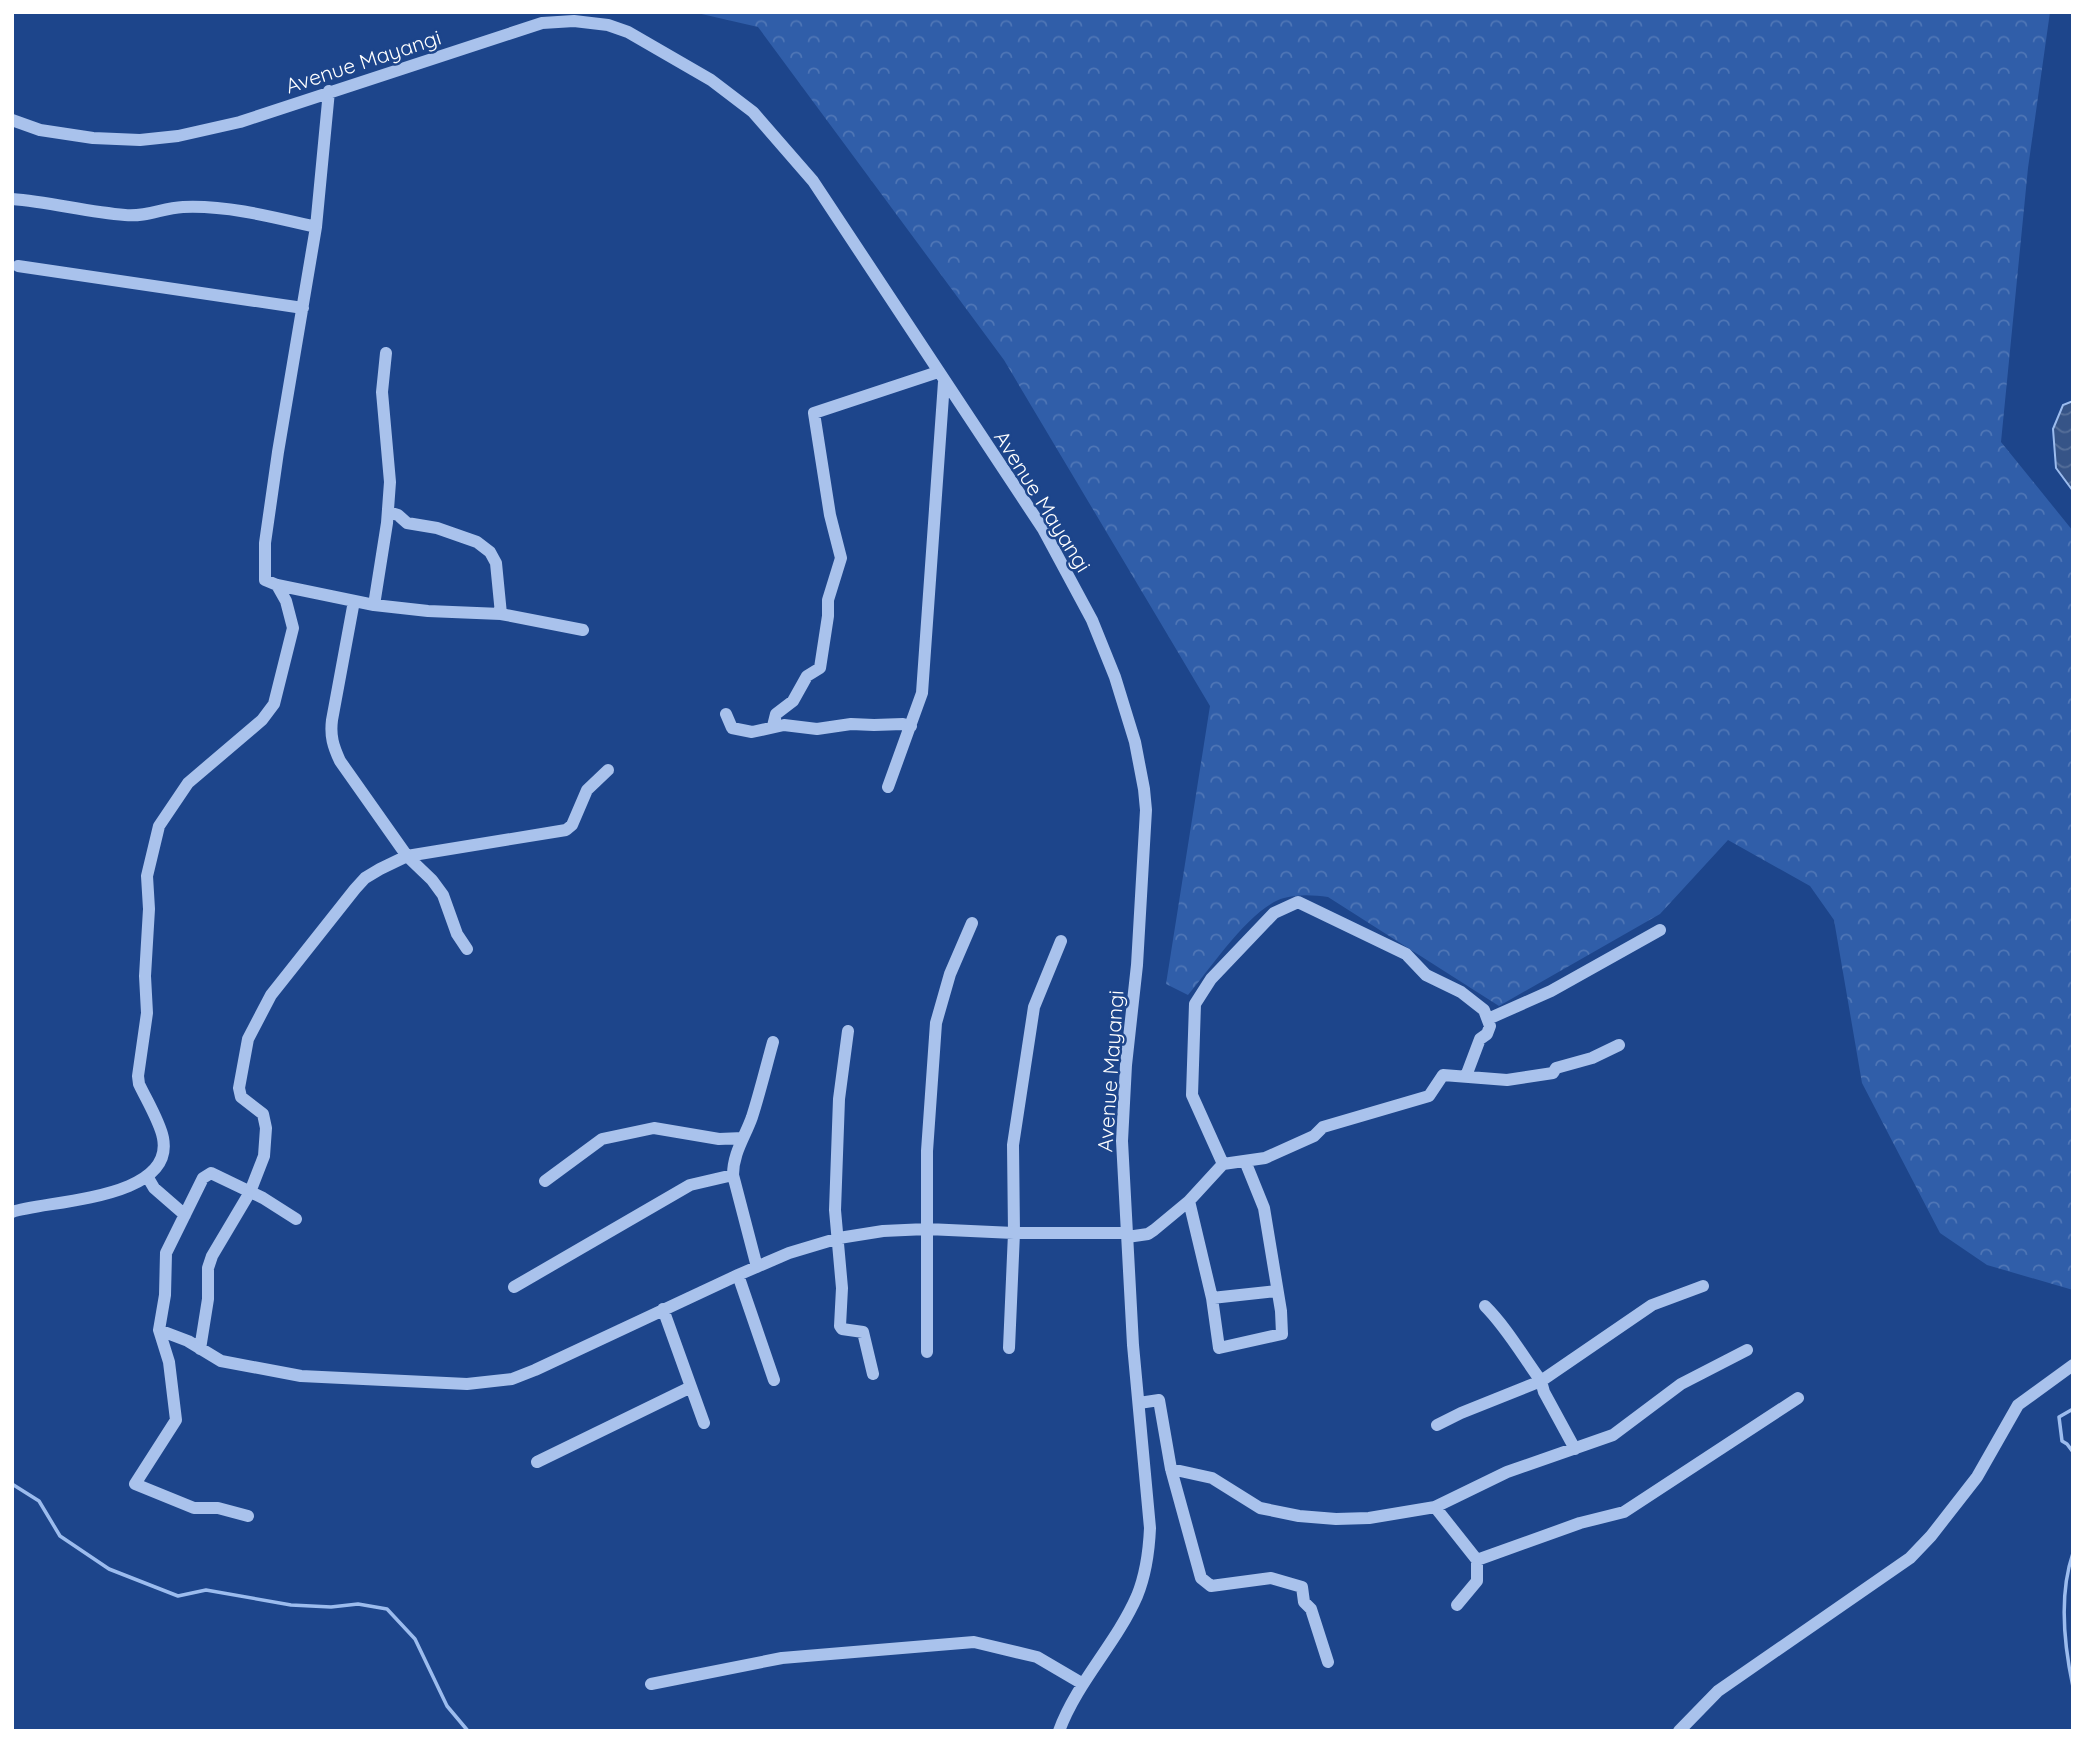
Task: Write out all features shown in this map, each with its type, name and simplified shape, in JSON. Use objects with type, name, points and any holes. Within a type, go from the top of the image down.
[{"type":"street","name":"Avenue Mayangi","points":[[12,120],[40,130],[68,135],[140,140],[212,130],[542,23],[574,21],[608,25],[628,32],[711,80],[753,112],[813,181],[1043,529],[1093,620],[1115,677],[1142,771],[1146,810],[1137,965],[1122,1141],[1133,1345],[1150,1528],[1146,1567],[1131,1609],[1083,1684],[1059,1731]]},
{"type":"street","points":[[329,91],[316,227],[288,388],[265,543],[263,576],[277,586],[374,605],[428,611],[501,614],[583,630]]},
{"type":"street","points":[[12,200],[147,216],[180,207],[212,208],[266,215],[316,227]]},
{"type":"street","points":[[18,267],[303,308]]},
{"type":"street","points":[[374,605],[390,482],[382,392],[386,353]]},
{"type":"street","points":[[773,726],[775,714],[793,701],[807,676],[820,668],[828,600],[841,561],[830,515],[814,413],[941,377],[922,693],[888,787]]},
{"type":"street","points":[[388,512],[398,515],[407,523],[437,528],[477,542],[490,552],[496,563],[501,614]]},
{"type":"street","points":[[12,1212],[83,1199],[125,1187],[147,1176],[162,1156],[160,1129],[139,1084],[138,1076],[147,1013],[147,876],[161,820],[184,788],[262,720],[274,704],[293,628],[286,601],[277,586]]},
{"type":"street","points":[[354,601],[330,735],[340,761],[407,856],[443,895],[457,934],[467,949]]},
{"type":"street","points":[[726,714],[733,728],[752,732],[786,725],[817,729],[851,724],[874,726],[902,723],[911,726]]},
{"type":"street","points":[[200,1349],[206,1320],[208,1268],[212,1256],[250,1192],[264,1156],[267,1139],[262,1114],[241,1097],[239,1088],[248,1039],[254,1024],[290,968],[365,878],[407,856],[566,830],[572,825],[587,790],[608,770]]},
{"type":"street","points":[[1223,1164],[1192,1095],[1195,1004],[1211,979],[1274,913],[1298,902],[1406,954],[1426,975],[1461,992],[1484,1010],[1490,1026],[1487,1034],[1480,1039],[1466,1076]]},
{"type":"street","points":[[927,1352],[927,1152],[936,1017],[950,974],[972,923]]},
{"type":"street","points":[[1488,1019],[1551,991],[1660,930]]},
{"type":"street","points":[[1009,1348],[1014,1233],[1013,1145],[1037,997],[1061,941]]},
{"type":"street","points":[[848,1031],[839,1099],[835,1210],[842,1289],[840,1327],[863,1332],[873,1374]]},
{"type":"street","points":[[757,1267],[733,1175],[735,1154],[752,1117],[772,1042]]},
{"type":"street","points":[[159,1330],[188,1341],[221,1361],[301,1376],[467,1384],[512,1379],[738,1275],[801,1249],[839,1238],[883,1231],[927,1229],[1148,1234],[1189,1201],[1223,1164],[1261,1160],[1304,1142],[1323,1127],[1429,1096],[1443,1074],[1507,1080],[1553,1073],[1556,1068],[1592,1058],[1619,1045]]},
{"type":"street","points":[[545,1181],[602,1139],[654,1128],[719,1139],[743,1138]]},
{"type":"street","points":[[1189,1201],[1212,1298],[1219,1348],[1282,1334],[1264,1209],[1245,1161]]},
{"type":"street","points":[[248,1516],[218,1508],[194,1508],[135,1484],[176,1418],[169,1363],[159,1330],[165,1295],[166,1253],[203,1178],[208,1174],[216,1174],[296,1219]]},
{"type":"street","points":[[514,1287],[690,1185],[733,1175]]},
{"type":"street","points":[[147,1176],[154,1188],[185,1214]]},
{"type":"street","points":[[738,1275],[774,1380]]},
{"type":"street","points":[[1437,1425],[1541,1381],[1652,1305],[1703,1286]]},
{"type":"street","points":[[1212,1298],[1277,1291]]},
{"type":"street","points":[[1485,1306],[1509,1334],[1541,1381],[1544,1392],[1574,1449]]},
{"type":"street","points":[[663,1309],[704,1423]]},
{"type":"street","points":[[1171,1469],[1212,1478],[1260,1508],[1299,1516],[1369,1518],[1435,1507],[1507,1472],[1613,1435],[1681,1384],[1747,1350]]},
{"type":"street","points":[[1679,1731],[1718,1691],[1910,1558],[1931,1536],[1977,1477],[2018,1405],[2073,1365]]},
{"type":"street","points":[[537,1462],[691,1387]]},
{"type":"street","points":[[1477,1560],[1580,1523],[1624,1512],[1798,1398]]},
{"type":"street","points":[[1139,1403],[1159,1400],[1171,1469],[1200,1578],[1211,1586],[1271,1578],[1302,1587],[1304,1602],[1311,1609],[1328,1662]]},
{"type":"street","points":[[1435,1507],[1477,1560],[1476,1581],[1457,1605]]},
{"type":"street","points":[[651,1684],[782,1658],[974,1642],[1037,1657],[1083,1684]]},
{"type":"green space","points":[[693,12],[2050,12],[2028,168],[2001,442],[2073,531],[2073,1290],[1987,1265],[1940,1233],[1862,1083],[1834,920],[1810,886],[1728,840],[1660,914],[1499,1006],[1328,897],[1312,895],[1284,898],[1258,913],[1232,940],[1188,995],[1166,984],[1210,706],[1004,360],[758,27]]},
{"type":"water","points":[[2073,401],[2073,491],[2056,468],[2053,429],[2063,405]]},
{"type":"waterway","points":[[2073,1409],[2059,1417],[2062,1441],[2073,1452]]},
{"type":"waterway","points":[[12,1484],[39,1501],[60,1536],[109,1569],[178,1596],[206,1590],[291,1605],[331,1607],[358,1604],[387,1609],[415,1639],[447,1706],[468,1731]]},
{"type":"waterway","points":[[2073,1553],[2064,1602],[2067,1654],[2073,1687]]}]
